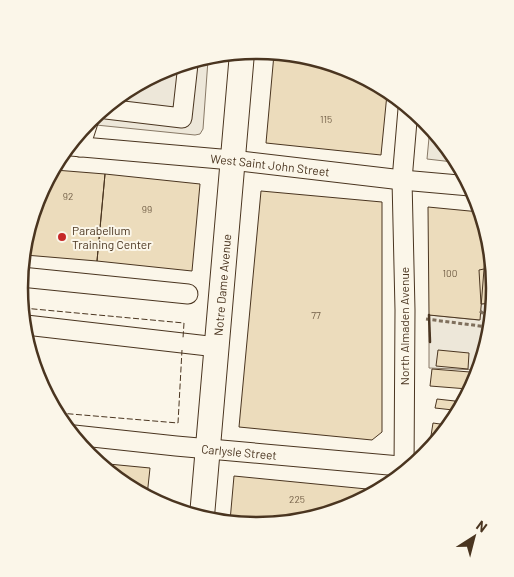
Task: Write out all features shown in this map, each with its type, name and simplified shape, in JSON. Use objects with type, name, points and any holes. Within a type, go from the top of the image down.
[{"type":"main road","name":"Notre Dame Avenue","points":[[202,511],[242,59]]},
{"type":"street","points":[[115,108],[182,118],[187,70]]},
{"type":"street","name":"North Almaden Avenue","points":[[407,116],[402,180],[407,462]]},
{"type":"street","name":"West Saint John Street","points":[[76,147],[232,160],[462,185]]},
{"type":"street","points":[[28,278],[188,294]]},
{"type":"street","points":[[31,326],[217,347]]},
{"type":"street","name":"Carlysle Street","points":[[81,436],[401,467]]},
{"type":"path","points":[[480,311],[485,316]]},
{"type":"path","points":[[426,319],[483,327]]},
{"type":"shaded area","points":[[208,64],[203,129],[200,134],[96,125],[117,106],[142,90],[169,76]]},
{"type":"shaded area","points":[[429,136],[448,161],[427,159]]},
{"type":"shaded area","points":[[481,304],[486,304],[485,318],[479,348],[471,370],[429,368],[429,315],[479,320]]},
{"type":"building","points":[[274,59],[302,63],[331,71],[359,83],[387,99],[381,155],[266,143]]},
{"type":"building","points":[[60,170],[105,174],[97,261],[30,255],[35,229],[45,201]]},
{"type":"building","points":[[105,174],[200,184],[192,271],[97,261]]},
{"type":"building","points":[[261,191],[382,202],[382,432],[372,440],[239,427]]},
{"type":"building","points":[[428,207],[473,211],[479,229],[485,258],[480,320],[429,315]]},
{"type":"building","points":[[486,269],[486,304],[481,304],[479,270]]},
{"type":"building","points":[[438,350],[469,353],[468,369],[436,366]]},
{"type":"building","points":[[432,369],[470,372],[464,389],[430,386]]},
{"type":"building","points":[[437,399],[455,401],[452,410],[435,408]]},
{"type":"building","points":[[433,423],[442,424],[439,428],[430,439]]},
{"type":"building","points":[[109,464],[150,468],[148,490]]},
{"type":"building","points":[[234,476],[368,489],[345,501],[302,514],[272,518],[230,516]]},
{"type":"fence","points":[[28,308],[184,323],[183,338]]},
{"type":"fence","points":[[64,413],[178,423],[182,350]]},
{"type":"wall","points":[[429,315],[430,342]]},
{"type":"place","name":"Parabellum Training Center","points":[[62,237]]}]
